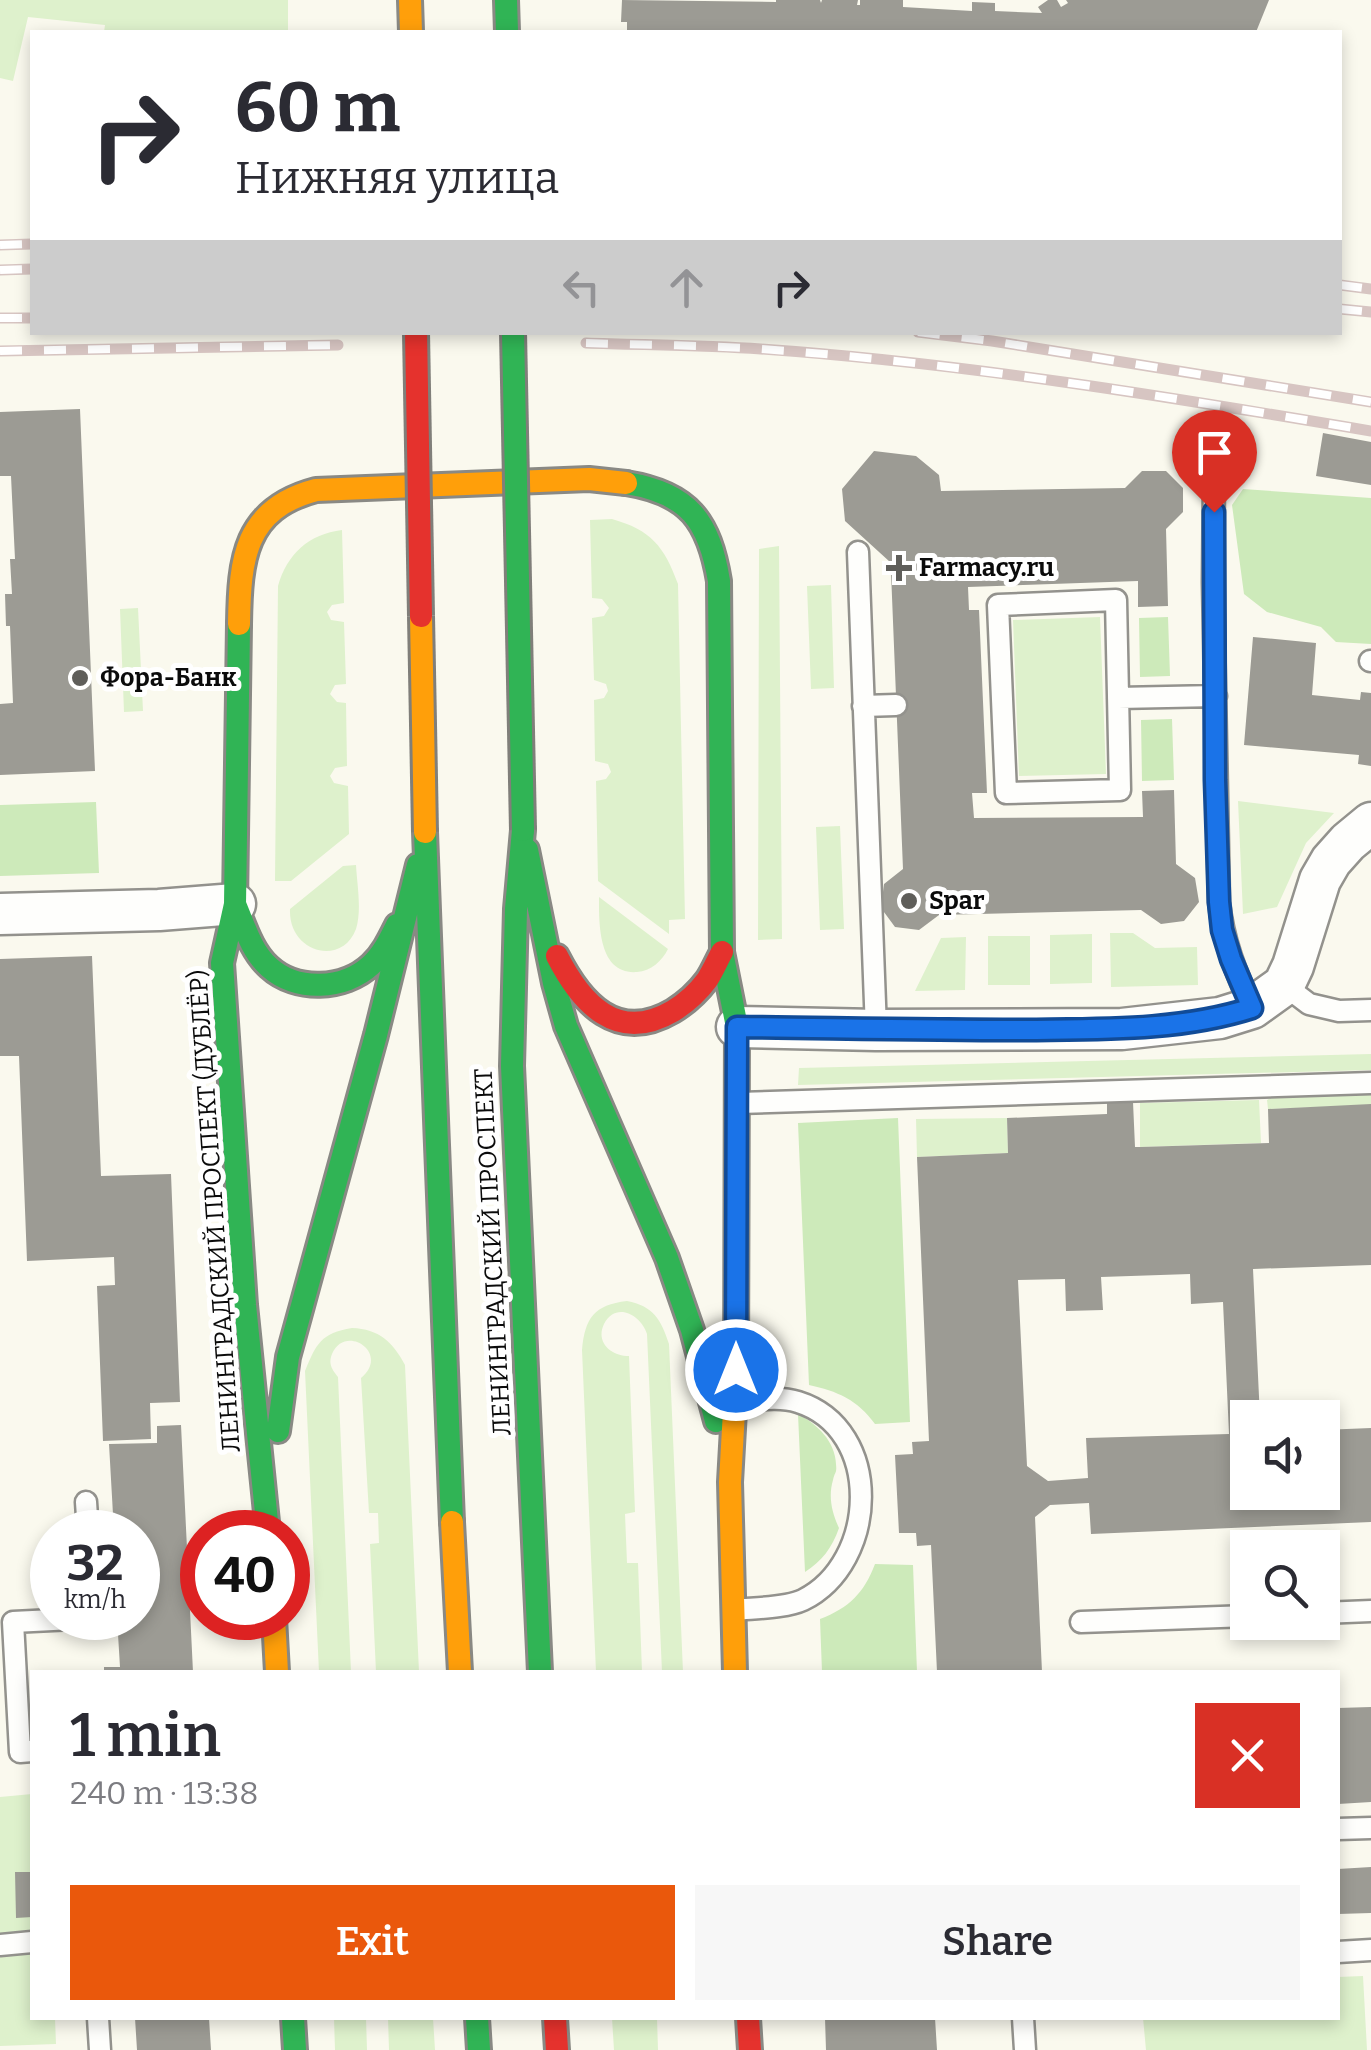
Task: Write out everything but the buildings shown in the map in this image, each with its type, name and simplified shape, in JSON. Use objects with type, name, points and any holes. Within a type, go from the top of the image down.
[{"type":"main road","points":[[410,0],[410,30]]},
{"type":"main road","points":[[506,0],[507,30]]},
{"type":"main road","points":[[416,335],[424,832]]},
{"type":"main road","points":[[513,335],[523,830]]},
{"type":"main road","name":"ЛЕНИНГРАДСКИЙ ПРОСПЕКТ (ДУБЛЁР)","points":[[268,1510],[245,1305],[222,964],[235,904],[240,574],[246,546],[263,519],[278,506],[296,495],[316,490],[589,479],[633,482],[669,494],[700,518],[717,559],[722,952],[738,1102],[736,1401],[730,1482],[735,1670]]},
{"type":"main road","name":"ЛЕНИНГРАДСКИЙ ПРОСПЕКТ (ДУБЛЁР)","points":[[523,830],[566,1026],[668,1258],[692,1330],[730,1482]]},
{"type":"main road","name":"ЛЕНИНГРАДСКИЙ ПРОСПЕКТ","points":[[523,830],[516,909],[512,1066],[540,1670]]},
{"type":"main road","name":"ЛЕНИНГРАДСКИЙ ПРОСПЕКТ (ДУБЛЁР)","points":[[272,1510],[288,1357],[376,1035],[424,832]]},
{"type":"main road","name":"ЛЕНИНГРАДСКИЙ ПРОСПЕКТ","points":[[424,832],[460,1670]]},
{"type":"main road","points":[[235,904],[258,952],[280,976],[301,984],[325,985],[350,980],[371,966],[386,945],[414,886]]},
{"type":"main road","points":[[542,916],[562,966],[584,1000],[608,1018],[636,1024],[687,1025]]},
{"type":"main road","points":[[636,1024],[667,1014],[692,997],[709,978],[722,952]]},
{"type":"main road","points":[[275,1640],[277,1670]]},
{"type":"main road","points":[[294,2020],[295,2050]]},
{"type":"main road","points":[[477,2020],[479,2050]]},
{"type":"main road","points":[[555,2020],[557,2050]]},
{"type":"main road","points":[[748,2020],[750,2050]]},
{"type":"street","points":[[728,1026],[1122,1029],[1220,1018],[1268,996],[1293,966],[1320,880],[1348,842],[1371,824]]},
{"type":"street","points":[[0,914],[235,904]]},
{"type":"lane","points":[[1214,477],[1215,780],[1222,930],[1231,959],[1268,996],[1339,1010],[1371,1010]]},
{"type":"lane","points":[[858,552],[876,1030]]},
{"type":"lane","points":[[1116,600],[1118,698],[1120,790],[1006,793],[992,701],[998,606],[1116,600]]},
{"type":"lane","points":[[1118,698],[1216,696]]},
{"type":"lane","points":[[863,706],[896,705]]},
{"type":"lane","points":[[738,1102],[1371,1083]]},
{"type":"lane","points":[[733,1610],[796,1603],[819,1588],[848,1554],[859,1524],[861,1498],[853,1454],[845,1439],[822,1416],[810,1407],[782,1399],[736,1401]]},
{"type":"lane","points":[[86,1502],[87,1510]]},
{"type":"lane","points":[[1340,1612],[1371,1611]]},
{"type":"lane","points":[[1081,1622],[1230,1617]]},
{"type":"lane","points":[[30,1621],[13,1622],[20,1752],[30,1752]]},
{"type":"lane","points":[[1340,1829],[1371,1828]]},
{"type":"lane","points":[[0,1945],[30,1942]]},
{"type":"lane","points":[[1340,1952],[1371,1950]]},
{"type":"lane","points":[[98,2020],[100,2050]]},
{"type":"lane","points":[[1023,2020],[1025,2050]]},
{"type":"green space","points":[[0,0],[288,0],[288,30],[104,30],[105,25],[28,17],[13,81],[0,78]]},
{"type":"green space","points":[[1243,489],[1371,498],[1371,644],[1336,642],[1321,627],[1267,612],[1244,594],[1232,505]]},
{"type":"green space","points":[[612,519],[637,528],[654,541],[678,584],[685,919],[669,920],[669,934],[598,881],[596,781],[606,779],[611,772],[608,764],[595,761],[594,700],[604,698],[608,691],[606,684],[594,680],[592,618],[604,616],[609,608],[602,599],[592,598],[590,520]]},
{"type":"green space","points":[[342,530],[344,603],[332,605],[327,612],[331,620],[344,622],[346,684],[335,685],[330,694],[337,702],[346,703],[347,766],[335,768],[330,776],[334,783],[348,786],[349,834],[291,881],[275,881],[278,586],[287,564],[301,548],[319,536]]},
{"type":"green space","points":[[779,546],[782,939],[758,940],[759,549]]},
{"type":"green space","points":[[831,585],[834,688],[811,689],[807,586]]},
{"type":"green space","points":[[138,608],[143,711],[124,712],[120,609]]},
{"type":"green space","points":[[1100,617],[1106,774],[1019,776],[1013,620]]},
{"type":"green space","points":[[1168,617],[1170,676],[1140,677],[1139,618]]},
{"type":"green space","points":[[1172,719],[1174,780],[1142,781],[1141,720]]},
{"type":"green space","points":[[1238,801],[1334,813],[1306,843],[1277,907],[1243,914]]},
{"type":"green space","points":[[96,802],[99,873],[0,876],[0,805]]},
{"type":"green space","points":[[840,826],[844,929],[820,930],[816,827]]},
{"type":"green space","points":[[356,865],[359,914],[349,941],[328,951],[306,945],[292,924],[290,909],[343,866]]},
{"type":"green space","points":[[599,897],[668,949],[656,965],[637,972],[624,971],[608,957],[599,921]]},
{"type":"green space","points":[[1110,933],[1133,933],[1155,948],[1197,947],[1198,985],[1111,987]]},
{"type":"green space","points":[[1092,934],[1092,983],[1050,984],[1050,935]]},
{"type":"green space","points":[[988,936],[1030,936],[1030,985],[988,985]]},
{"type":"green space","points":[[966,937],[965,990],[915,991],[941,938]]},
{"type":"green space","points":[[1371,1054],[1371,1070],[798,1085],[799,1068]]},
{"type":"green space","points":[[1371,1091],[1371,1105],[1268,1109],[1267,1100],[1276,1095]]},
{"type":"green space","points":[[1259,1100],[1261,1143],[1140,1147],[1140,1103]]},
{"type":"green space","points":[[898,1118],[910,1422],[875,1424],[846,1398],[809,1385],[798,1123]]},
{"type":"green space","points":[[1007,1118],[1008,1153],[917,1157],[916,1119]]},
{"type":"green space","points":[[627,1301],[643,1306],[655,1315],[669,1344],[683,1670],[662,1670],[647,1334],[634,1316],[621,1312],[609,1317],[602,1337],[611,1351],[629,1356],[635,1512],[625,1514],[627,1563],[638,1563],[642,1670],[596,1670],[582,1350],[589,1321],[606,1306]]},
{"type":"green space","points":[[352,1328],[370,1331],[384,1338],[405,1365],[419,1670],[376,1670],[370,1544],[379,1543],[378,1513],[369,1513],[361,1378],[371,1359],[363,1345],[346,1341],[338,1345],[330,1361],[338,1377],[351,1670],[319,1670],[305,1371],[321,1341]]},
{"type":"green space","points":[[798,1414],[818,1428],[835,1456],[831,1499],[839,1528],[826,1553],[805,1572]]},
{"type":"green space","points":[[875,1564],[913,1565],[917,1670],[822,1670],[820,1619],[839,1610],[866,1583]]},
{"type":"green space","points":[[30,1794],[30,2020],[55,2020],[56,2044],[0,2046],[0,1797]]},
{"type":"green space","points":[[1363,1976],[1367,2050],[1146,2050],[1143,2020],[1340,2020],[1340,1977]]},
{"type":"green space","points":[[334,2020],[366,2020],[367,2050],[335,2050]]},
{"type":"green space","points":[[388,2020],[433,2020],[435,2050],[389,2050]]},
{"type":"green space","points":[[612,2020],[657,2020],[658,2050],[614,2050]]},
{"type":"railway","points":[[0,245],[30,244]]},
{"type":"railway","points":[[0,270],[30,269]]},
{"type":"railway","points":[[1342,285],[1371,289]]},
{"type":"railway","points":[[1342,309],[1371,312]]},
{"type":"railway","points":[[0,318],[30,318]]},
{"type":"railway","points":[[943,335],[1371,402]]},
{"type":"railway","points":[[586,343],[761,349],[914,363],[1143,394],[1371,431]]},
{"type":"railway","points":[[0,351],[338,345]]},
{"type":"traffic: fast","points":[[506,0],[507,30]]},
{"type":"traffic: fast","points":[[513,335],[523,830]]},
{"type":"traffic: fast","points":[[626,483],[666,494],[692,513],[709,542],[719,581],[722,952],[737,1027],[736,1375]]},
{"type":"traffic: fast","points":[[239,624],[235,904],[222,963],[245,1305],[266,1510]]},
{"type":"traffic: fast","points":[[523,830],[516,909],[512,1066],[540,1670]]},
{"type":"traffic: fast","points":[[425,832],[452,1522]]},
{"type":"traffic: fast","points":[[527,850],[566,1026],[667,1258],[692,1330],[716,1421]]},
{"type":"traffic: fast","points":[[278,1431],[288,1357],[418,865]]},
{"type":"traffic: fast","points":[[235,904],[263,961],[280,975],[306,984],[334,983],[360,973],[379,956],[397,925]]},
{"type":"traffic: fast","points":[[293,2020],[295,2050]]},
{"type":"traffic: fast","points":[[477,2020],[479,2050]]},
{"type":"traffic: slow","points":[[410,0],[411,30]]},
{"type":"traffic: slow","points":[[239,624],[245,558],[260,524],[292,499],[316,490],[589,479],[626,483]]},
{"type":"traffic: slow","points":[[421,616],[425,832]]},
{"type":"traffic: slow","points":[[735,1670],[730,1482],[736,1375]]},
{"type":"traffic: slow","points":[[452,1522],[460,1670]]},
{"type":"traffic: slow","points":[[275,1640],[277,1670]]},
{"type":"traffic: jam","points":[[416,335],[421,616]]},
{"type":"traffic: jam","points":[[557,956],[589,1003],[603,1014],[635,1023],[653,1020],[687,1001],[707,980],[722,952]]},
{"type":"traffic: jam","points":[[555,2020],[557,2050]]},
{"type":"traffic: jam","points":[[748,2020],[750,2050]]},
{"type":"place","name":"Farmacy.ru","points":[[899,568]]},
{"type":"place","name":"Фора-Банк","points":[[80,678]]},
{"type":"place","name":"Spar","points":[[909,901]]},
{"type":"route","points":[[736,1370],[737,1027],[1122,1029],[1220,1018],[1252,1008],[1231,959],[1219,902],[1214,512]]}]
